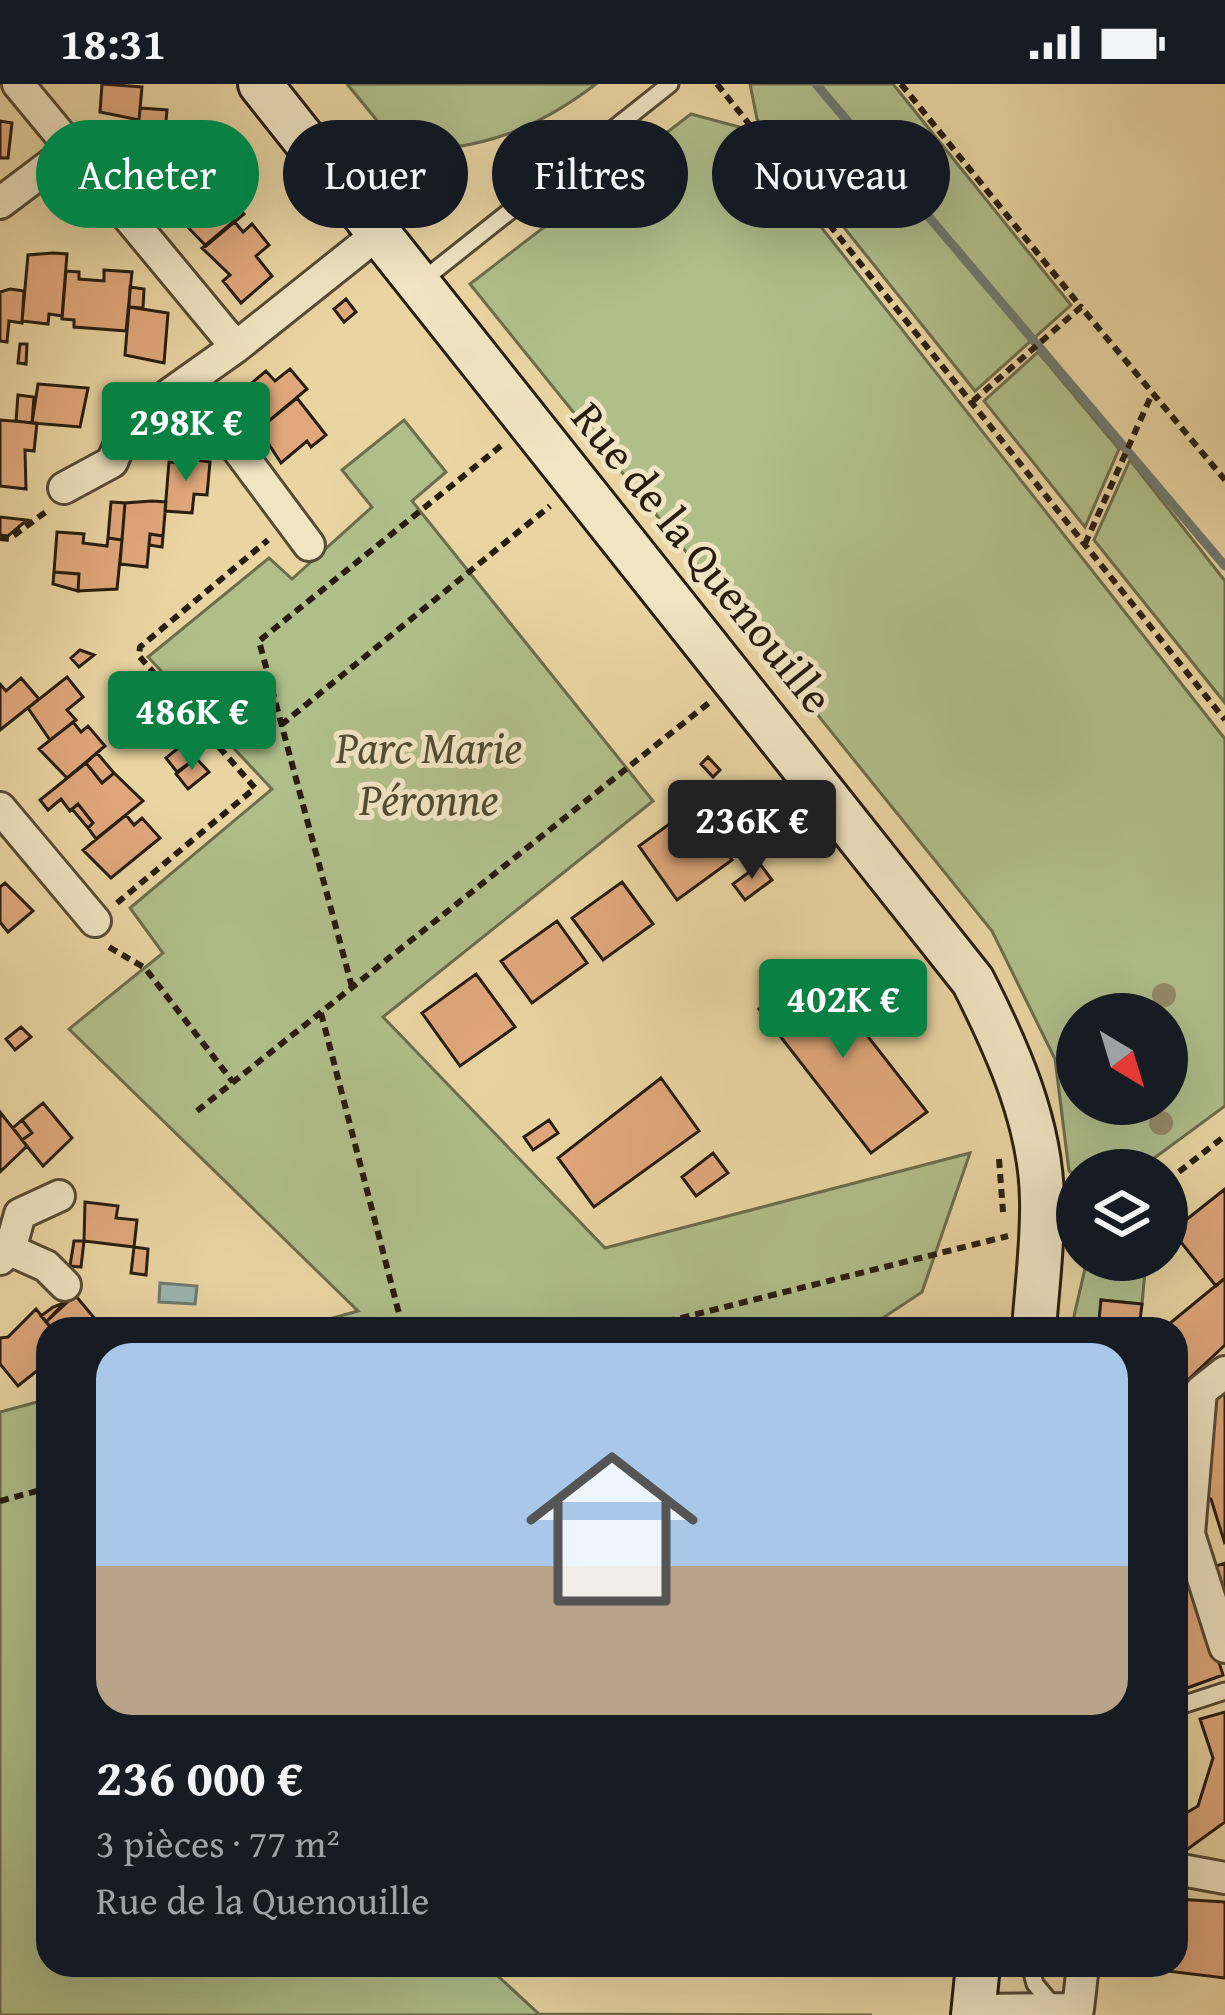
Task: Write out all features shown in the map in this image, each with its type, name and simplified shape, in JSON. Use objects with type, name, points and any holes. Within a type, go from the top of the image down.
[{"type":"street","points":[[19,84],[49,120]]},
{"type":"street","name":"Rue de la Quenouille","points":[[260,84],[973,981],[1000,1035],[1030,1119],[1042,1199],[1035,1317]]},
{"type":"street","points":[[0,202],[36,175]]},
{"type":"street","points":[[139,228],[236,347]]},
{"type":"street","points":[[64,488],[112,462],[129,423],[189,384],[379,233]]},
{"type":"street","points":[[189,384],[299,534]]},
{"type":"street","points":[[0,808],[102,934]]},
{"type":"street","points":[[59,1196],[20,1214],[5,1254],[46,1266],[65,1285]]},
{"type":"street","points":[[1225,1372],[1201,1391],[1189,1534],[1225,1647]]},
{"type":"street","points":[[1188,1871],[1225,1878]]},
{"type":"street","points":[[977,1977],[973,2013],[1068,2010],[1079,1977]]},
{"type":"lane","points":[[419,284],[670,84]]},
{"type":"lane","points":[[1188,1703],[1225,1691]]},
{"type":"lane","points":[[1033,1977],[1035,1984],[1068,2010]]},
{"type":"path","points":[[717,84],[1225,720]]},
{"type":"path","points":[[901,84],[1225,480]]},
{"type":"path","points":[[972,402],[1081,307]]},
{"type":"path","points":[[1084,544],[1152,394]]},
{"type":"path","points":[[352,987],[259,641],[502,445]]},
{"type":"path","points":[[0,538],[9,539],[46,512],[64,488]]},
{"type":"path","points":[[281,725],[550,506]]},
{"type":"path","points":[[233,1082],[145,968],[102,934],[255,788],[139,656],[140,647],[299,534]]},
{"type":"path","points":[[196,1111],[736,681]]},
{"type":"path","points":[[321,1012],[400,1317]]},
{"type":"path","points":[[1188,1165],[1225,1136]]},
{"type":"path","points":[[997,1139],[1003,1255]]},
{"type":"path","points":[[684,1317],[1005,1236]]},
{"type":"path","points":[[0,1501],[36,1491]]},
{"type":"green space","points":[[347,84],[596,84],[539,120],[492,120],[492,139],[468,145],[468,120],[377,120]]},
{"type":"green space","points":[[750,84],[893,84],[922,120],[758,120]]},
{"type":"green space","points":[[691,114],[713,120],[712,228],[822,228],[1225,739],[1225,1106],[1167,1149],[1066,1149],[1063,1125],[1188,1125],[1188,993],[1056,993],[1056,1067],[992,931],[470,284],[543,228],[688,228],[688,120],[683,120]]},
{"type":"green space","points":[[950,155],[1071,305],[975,391],[844,228],[950,228]]},
{"type":"green space","points":[[1038,352],[1119,449],[1085,527],[984,401]]},
{"type":"green space","name":"Parc Marie Péronne","points":[[404,420],[446,472],[412,501],[653,801],[383,1017],[605,1248],[970,1153],[922,1292],[884,1317],[336,1317],[358,1311],[69,1029],[163,953],[130,908],[272,789],[148,657],[269,558],[292,579],[372,507],[342,470]]},
{"type":"green space","points":[[1130,460],[1225,581],[1225,703],[1094,540]]},
{"type":"green space","points":[[1082,1281],[1144,1281],[1142,1304],[1101,1300],[1100,1317],[1074,1317]]},
{"type":"green space","points":[[36,1402],[36,1977],[499,1977],[539,2014],[872,2015],[0,2015],[0,1412]]},
{"type":"water","points":[[160,1283],[197,1286],[195,1304],[159,1302]]},
{"type":"building","points":[[102,84],[142,87],[139,120],[100,112]]},
{"type":"building","points":[[140,108],[167,110],[166,120],[139,120]]},
{"type":"building","points":[[0,121],[12,123],[8,158],[0,158]]},
{"type":"building","points":[[189,228],[227,228],[206,246]]},
{"type":"building","points":[[226,228],[243,232],[255,228],[269,245],[256,256],[272,276],[241,303],[223,281],[230,275],[202,248]]},
{"type":"building","points":[[67,254],[62,316],[49,314],[48,324],[22,321],[28,255]]},
{"type":"building","points":[[104,270],[132,272],[126,331],[74,327],[74,320],[62,319],[66,271],[79,272],[79,279],[104,281]]},
{"type":"building","points":[[130,287],[144,289],[143,308],[129,307]]},
{"type":"building","points":[[24,291],[22,323],[9,321],[7,342],[0,341],[0,292]]},
{"type":"building","points":[[346,299],[356,312],[344,322],[334,309]]},
{"type":"building","points":[[129,307],[168,313],[164,363],[125,355]]},
{"type":"building","points":[[20,344],[27,344],[26,364],[18,363]]},
{"type":"building","points":[[290,369],[307,389],[270,420],[241,392],[266,371],[275,381]]},
{"type":"building","points":[[38,384],[88,388],[80,427],[32,423]]},
{"type":"building","points":[[122,385],[143,386],[142,393],[121,391]]},
{"type":"building","points":[[18,395],[34,397],[32,423],[16,421]]},
{"type":"building","points":[[297,398],[326,435],[311,447],[307,441],[281,463],[259,429]]},
{"type":"building","points":[[0,420],[37,423],[34,451],[25,450],[26,489],[0,486]]},
{"type":"building","points":[[182,458],[210,462],[207,495],[194,494],[192,513],[165,511],[169,462],[182,463]]},
{"type":"building","points":[[111,502],[125,503],[122,540],[108,538]]},
{"type":"building","points":[[166,502],[163,536],[150,534],[147,567],[120,564],[125,503]]},
{"type":"building","points":[[0,517],[27,520],[8,536],[0,535]]},
{"type":"building","points":[[57,532],[84,534],[83,543],[107,546],[108,538],[122,540],[117,589],[78,591],[79,574],[54,572]]},
{"type":"building","points":[[150,534],[163,536],[162,547],[149,545]]},
{"type":"building","points":[[54,572],[79,574],[78,591],[53,584]]},
{"type":"building","points":[[80,650],[94,655],[79,667],[71,658]]},
{"type":"building","points":[[67,677],[83,697],[67,710],[76,720],[50,740],[28,708]]},
{"type":"building","points":[[21,678],[39,699],[0,730],[0,684],[6,691]]},
{"type":"building","points":[[140,699],[151,710],[141,718],[131,707]]},
{"type":"building","points":[[73,722],[81,732],[88,726],[105,746],[67,778],[39,749]]},
{"type":"building","points":[[183,744],[196,758],[177,772],[166,758]]},
{"type":"building","points":[[97,753],[114,773],[102,783],[86,763]]},
{"type":"building","points":[[708,757],[720,770],[713,777],[701,764]]},
{"type":"building","points":[[196,758],[209,772],[188,789],[176,774]]},
{"type":"building","points":[[86,763],[102,783],[114,773],[143,801],[96,839],[88,828],[93,823],[78,804],[70,811],[61,799],[48,810],[40,800]]},
{"type":"building","points":[[78,804],[93,823],[88,828],[72,809]]},
{"type":"building","points":[[693,807],[732,860],[677,900],[639,846]]},
{"type":"building","points":[[126,815],[134,825],[142,818],[160,838],[111,878],[83,850]]},
{"type":"building","points":[[760,864],[772,880],[745,900],[733,884]]},
{"type":"building","points":[[622,882],[653,924],[603,960],[572,918]]},
{"type":"building","points":[[5,883],[33,911],[8,932],[0,922],[0,887]]},
{"type":"building","points":[[557,921],[587,963],[532,1003],[501,961]]},
{"type":"building","points":[[815,969],[927,1112],[871,1153],[759,1009]]},
{"type":"building","points":[[476,974],[515,1027],[460,1066],[422,1013]]},
{"type":"building","points":[[21,1027],[31,1037],[15,1050],[6,1039]]},
{"type":"building","points":[[661,1078],[699,1131],[594,1207],[558,1158]]},
{"type":"building","points":[[43,1103],[72,1138],[43,1166],[22,1140],[32,1133],[22,1120]]},
{"type":"building","points":[[0,1112],[27,1146],[0,1172]]},
{"type":"building","points":[[22,1120],[32,1133],[22,1140],[13,1128]]},
{"type":"building","points":[[549,1120],[558,1133],[533,1150],[524,1137]]},
{"type":"building","points":[[713,1153],[728,1173],[696,1196],[682,1177]]},
{"type":"building","points":[[1225,1189],[1225,1278],[1216,1286],[1188,1251],[1188,1218]]},
{"type":"building","points":[[85,1202],[118,1206],[116,1218],[137,1220],[134,1247],[84,1241]]},
{"type":"building","points":[[74,1241],[84,1241],[81,1267],[70,1266]]},
{"type":"building","points":[[134,1247],[148,1249],[146,1275],[131,1273]]},
{"type":"building","points":[[1225,1278],[1225,1345],[1188,1380],[1188,1317],[1178,1317]]},
{"type":"building","points":[[75,1295],[93,1317],[51,1317]]},
{"type":"building","points":[[1101,1300],[1142,1304],[1140,1317],[1099,1317]]},
{"type":"building","points":[[64,1303],[51,1317],[41,1316]]},
{"type":"building","points":[[36,1309],[42,1317],[36,1317],[36,1372],[18,1386],[0,1364],[0,1338],[8,1337]]},
{"type":"building","points":[[1225,1385],[1225,1544],[1211,1499],[1203,1498],[1212,1396]]},
{"type":"building","points":[[1225,1563],[1225,1605],[1213,1567]]},
{"type":"building","points":[[1188,1575],[1223,1675],[1188,1688]]},
{"type":"building","points":[[1225,1712],[1225,1822],[1188,1849],[1188,1812],[1198,1806],[1213,1758],[1200,1719]]},
{"type":"building","points":[[1188,1900],[1225,1902],[1225,1978],[1188,1974]]},
{"type":"waterway","points":[[816,84],[1225,566]]}]
